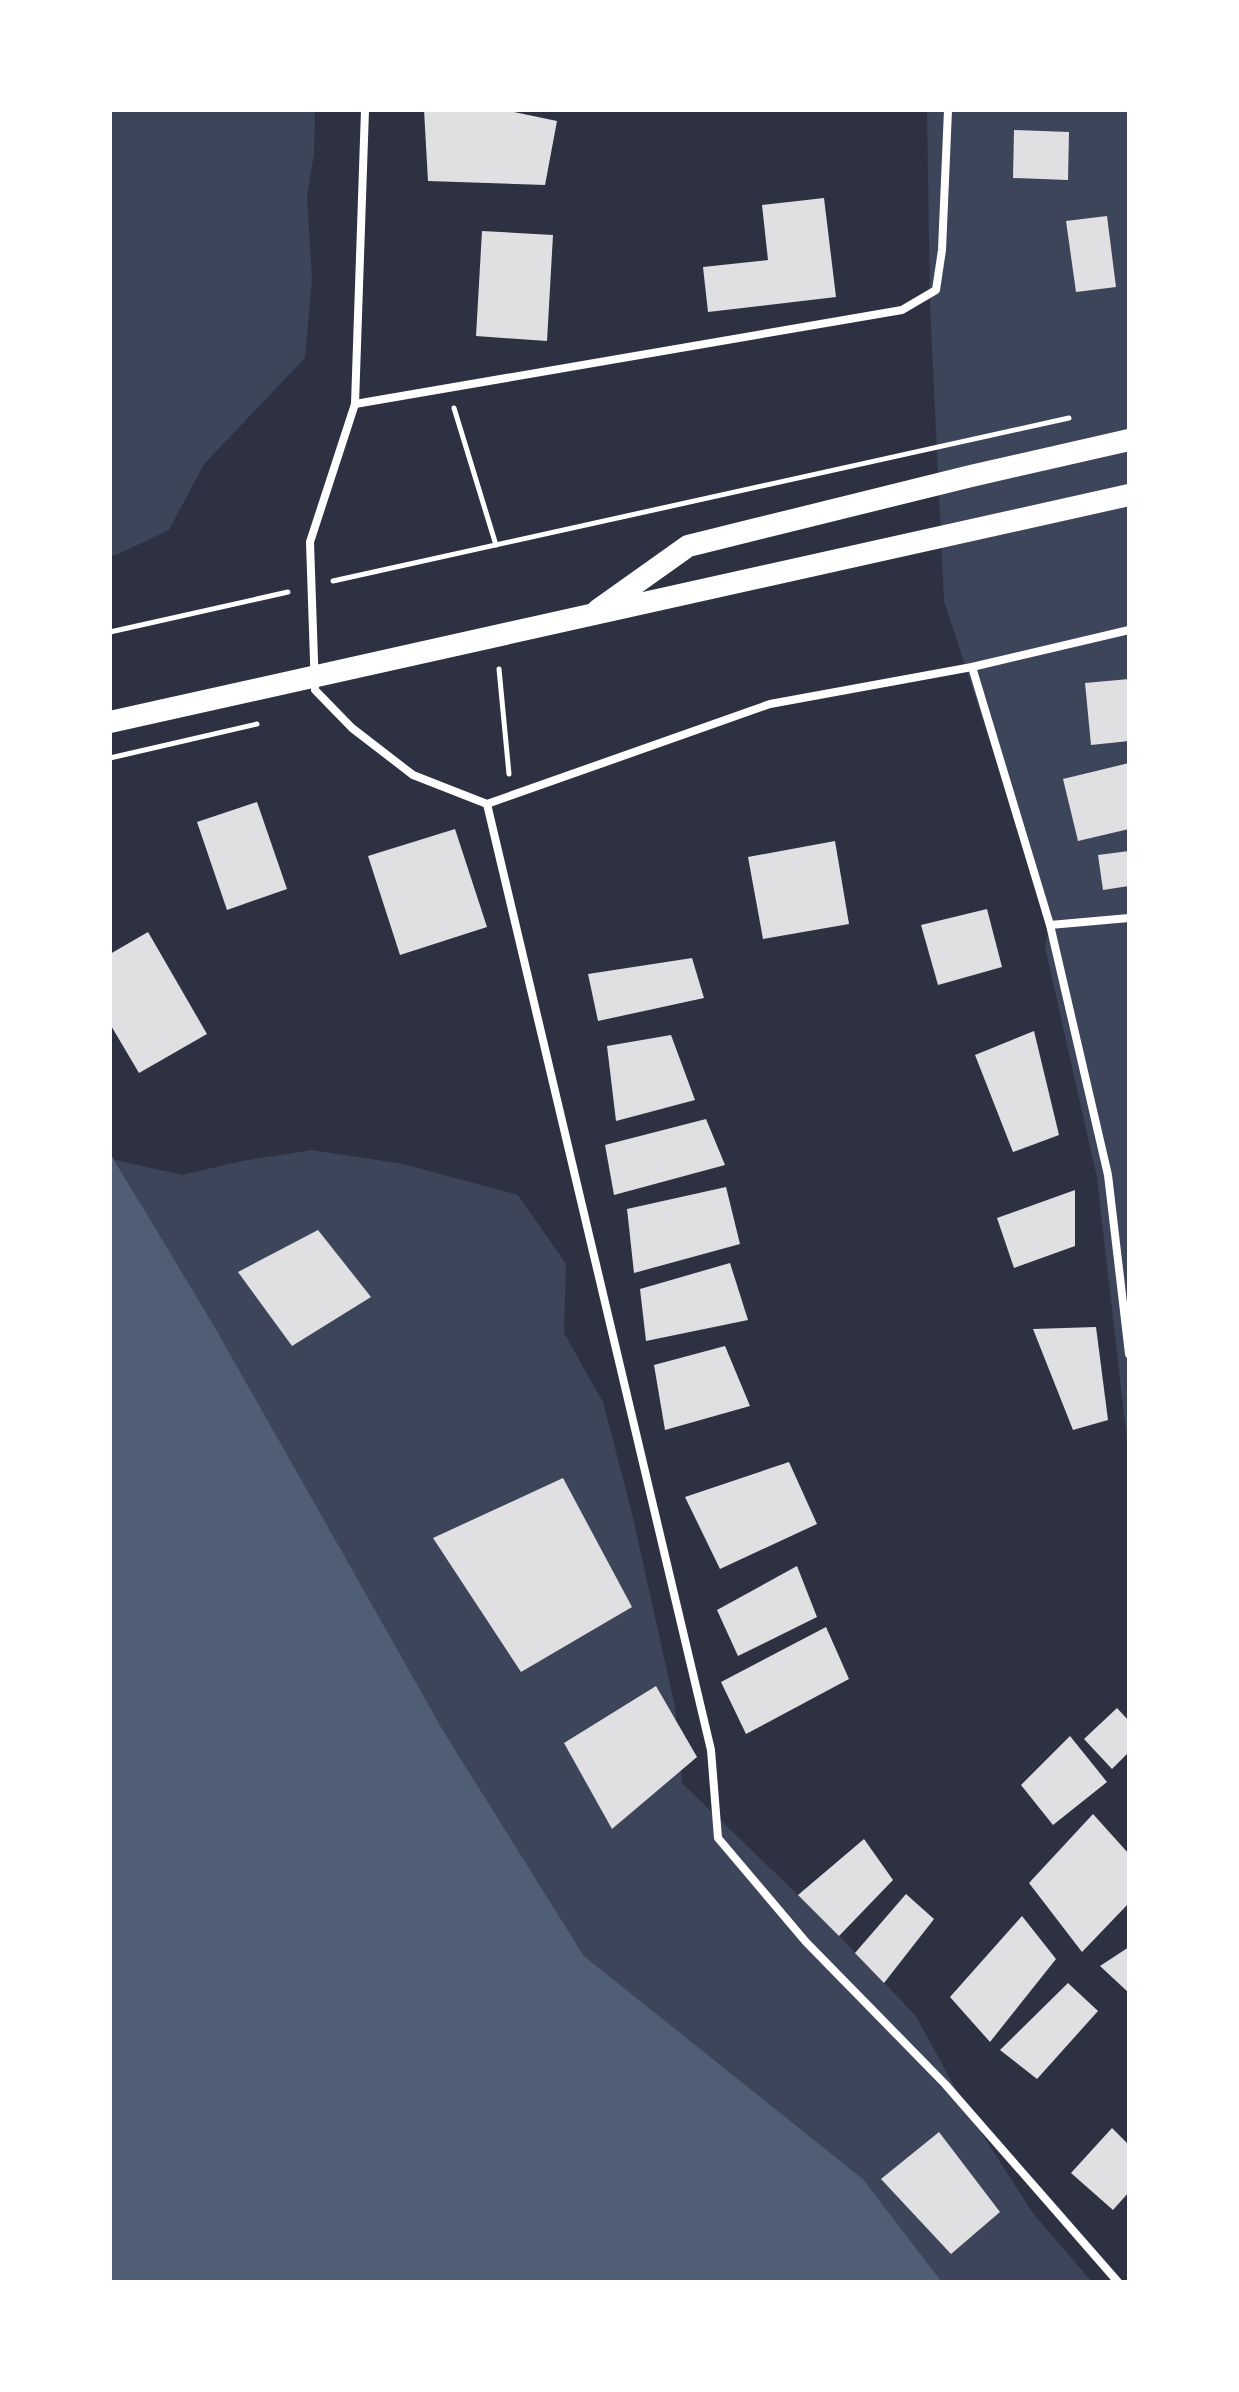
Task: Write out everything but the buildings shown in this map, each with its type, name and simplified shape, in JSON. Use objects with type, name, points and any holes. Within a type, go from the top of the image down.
[{"type":"highway","points":[[590,615],[688,546],[1129,440]]},
{"type":"highway","points":[[110,722],[1129,495]]},
{"type":"street","points":[[365,110],[355,404],[310,542],[315,690],[352,728],[413,775],[487,804],[770,704],[972,667],[1129,630]]},
{"type":"street","points":[[355,404],[902,310],[936,290],[942,250],[948,110]]},
{"type":"street","points":[[972,667],[1050,925],[1108,1175],[1129,1354]]},
{"type":"street","points":[[487,804],[711,1750],[718,1838],[806,1942],[945,2084],[1118,2282]]},
{"type":"street","points":[[1050,925],[1129,918]]},
{"type":"path","points":[[448,388],[496,545]]},
{"type":"path","points":[[525,539],[1083,415]]},
{"type":"path","points":[[499,669],[511,795]]},
{"type":"shaded area","points":[[110,110],[315,110],[314,154],[307,196],[312,279],[305,358],[204,464],[169,530],[116,555],[110,555]]},
{"type":"shaded area","points":[[927,110],[1129,110],[1129,1459],[1097,1178],[1045,947],[1050,925],[944,601],[930,304]]},
{"type":"shaded area","points":[[312,1150],[403,1164],[518,1195],[566,1264],[564,1333],[603,1402],[631,1509],[675,1707],[682,1783],[825,1921],[916,2016],[970,2115],[1032,2212],[1092,2282],[942,2282],[863,2179],[584,1956],[444,1732],[115,1160],[182,1175],[242,1161]]},
{"type":"shaded area","points":[[110,1153],[214,1326],[444,1732],[584,1956],[863,2179],[942,2282],[110,2282]]}]
